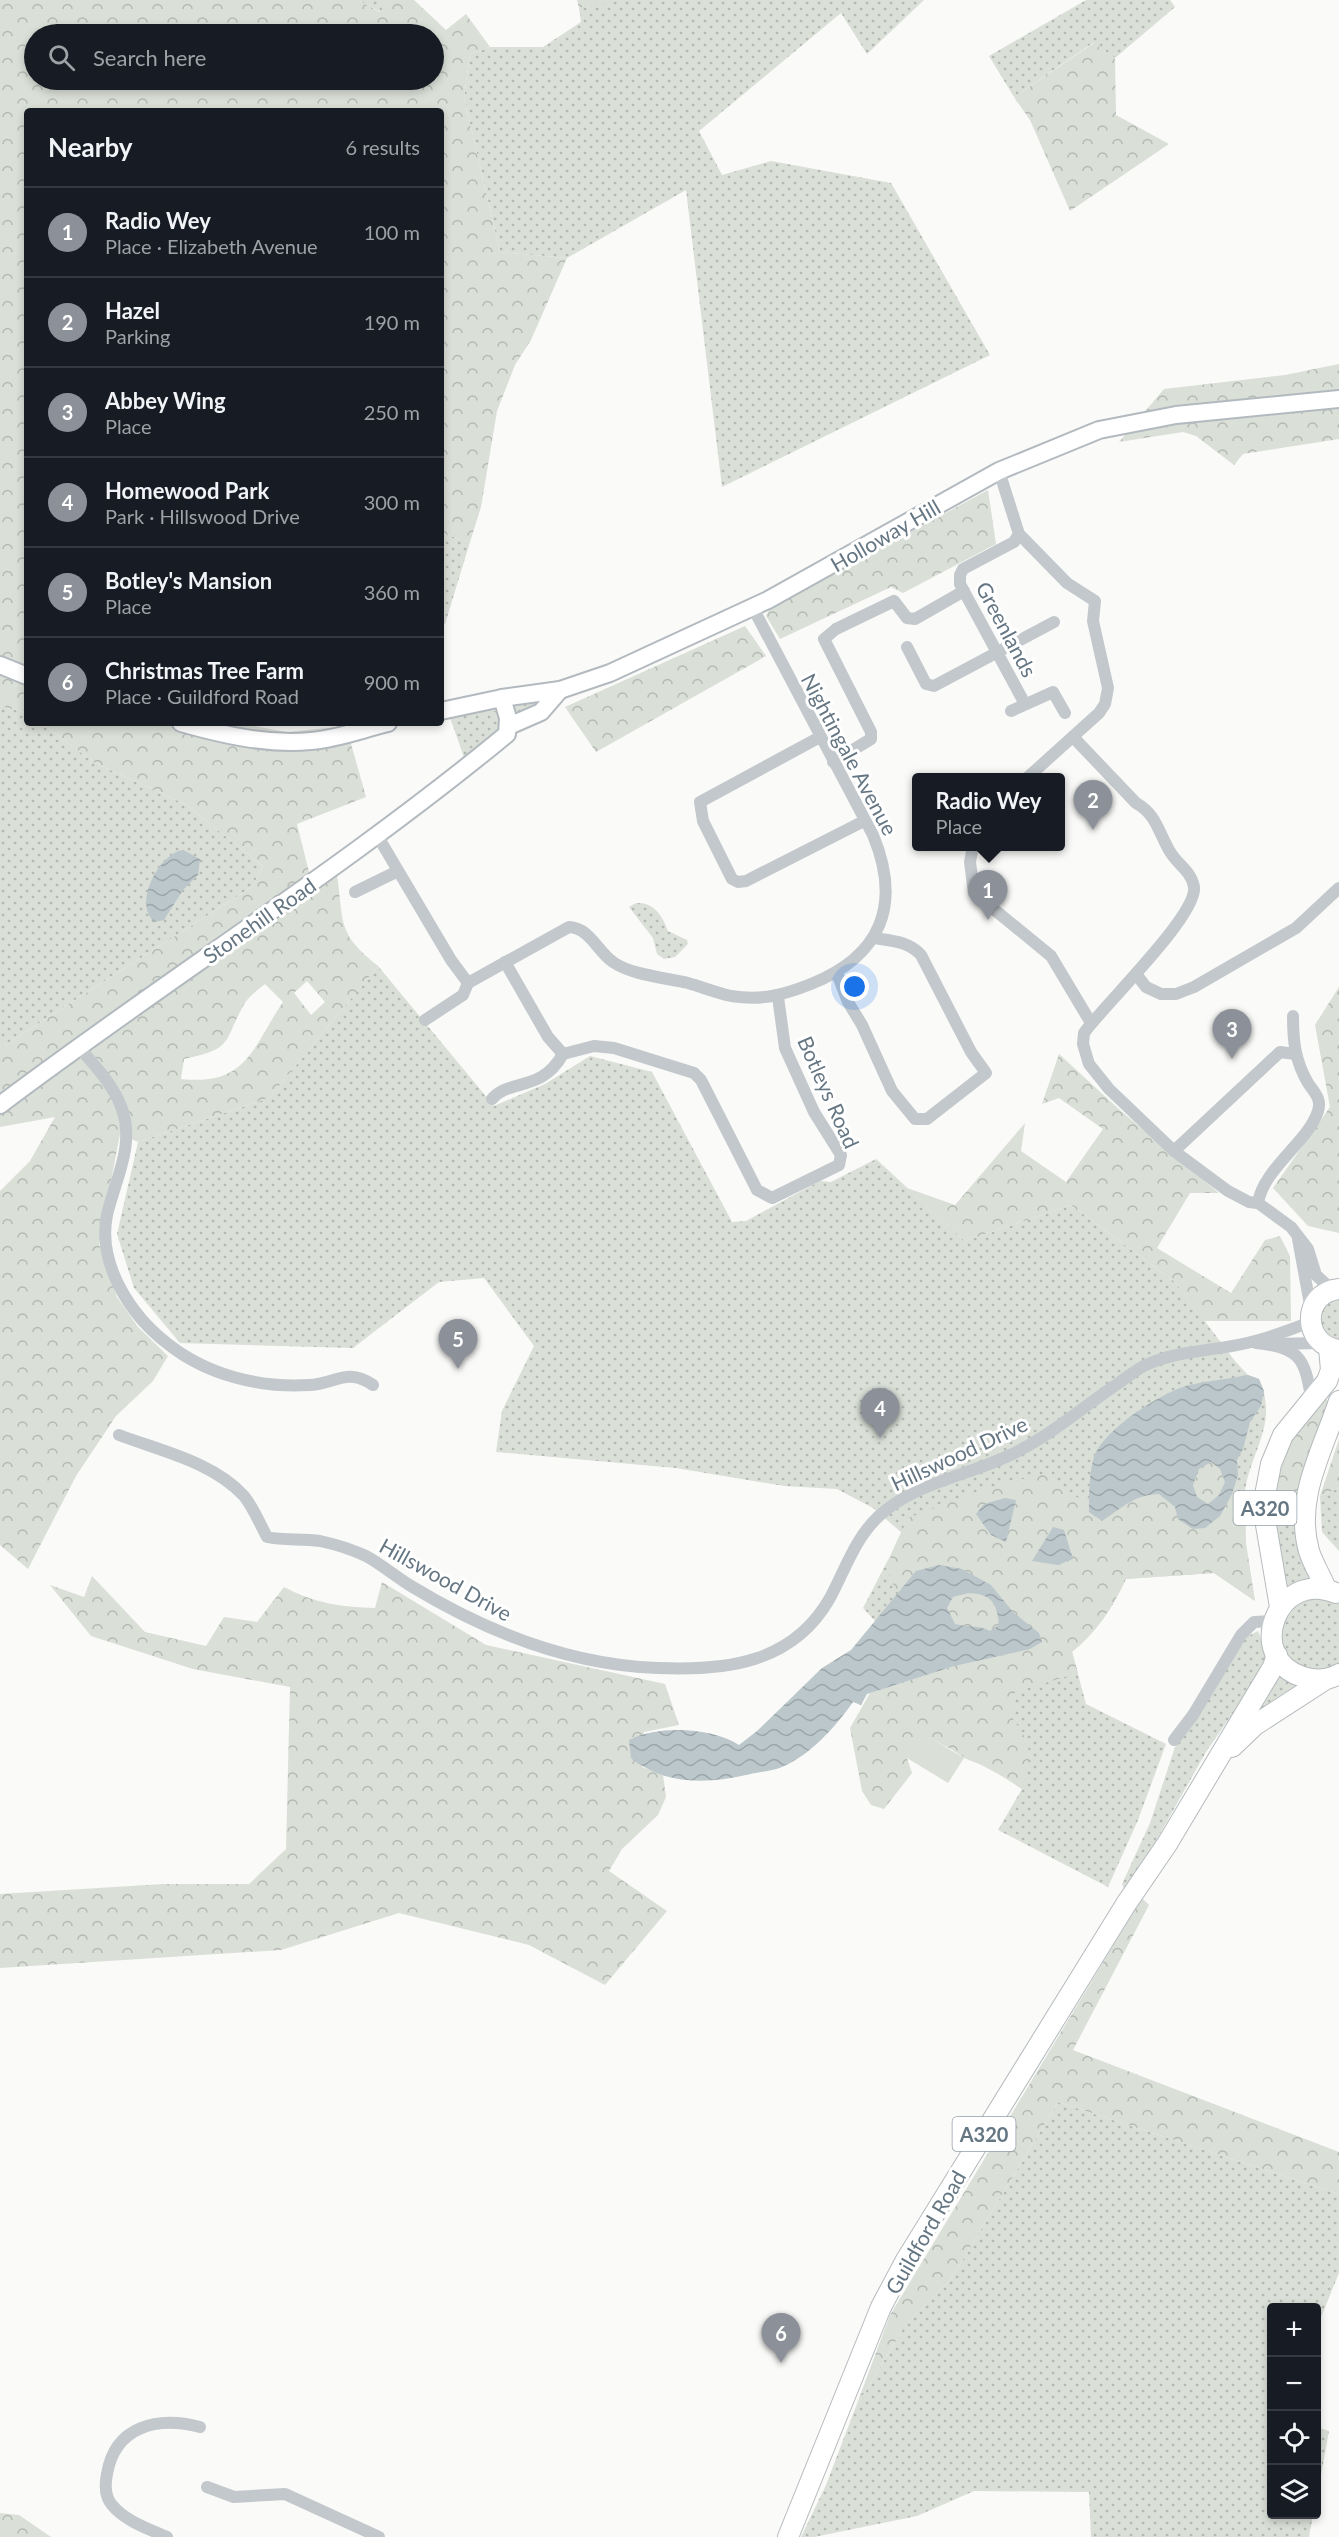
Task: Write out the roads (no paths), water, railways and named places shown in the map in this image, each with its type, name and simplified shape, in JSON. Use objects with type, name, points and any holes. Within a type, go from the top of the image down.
[{"type":"main road","name":"Holloway Hill","points":[[444,710],[502,698],[560,690],[610,672],[753,608],[999,471],[1076,438],[1118,426],[1176,416],[1339,399]]},
{"type":"main road","points":[[0,665],[24,675]]},
{"type":"main road","name":"Stonehill Road","points":[[0,1105],[78,1046],[377,835],[507,734],[509,726],[541,712],[560,690]]},
{"type":"main road","points":[[502,698],[509,726]]},
{"type":"main road","points":[[194,726],[250,739],[293,742],[330,738],[376,726]]},
{"type":"main road","points":[[1310,1316],[1321,1295],[1336,1289]]},
{"type":"main road","name":"A320","points":[[1310,1316],[1315,1337],[1330,1347],[1330,1370],[1327,1381],[1283,1435],[1271,1464],[1264,1495],[1277,1614],[1272,1642],[1284,1665],[1299,1676],[1333,1676]]},
{"type":"main road","name":"A320","points":[[1333,1592],[1310,1553],[1304,1515],[1314,1466],[1339,1401]]},
{"type":"main road","name":"A320","points":[[1277,1614],[1296,1593],[1306,1590],[1333,1592]]},
{"type":"main road","name":"Guildford Road","points":[[788,2537],[873,2327],[906,2260],[1126,1904],[1167,1844],[1243,1713],[1273,1667],[1277,1655]]},
{"type":"main road","name":"Guildford Road","points":[[1215,1764],[1249,1730],[1333,1676]]},
{"type":"street","points":[[999,471],[1019,534],[1068,583],[1095,601],[1093,621],[1108,696],[1099,713],[1033,773]]},
{"type":"street","name":"Greenlands","points":[[1019,534],[1014,542],[963,569],[960,575],[964,591],[1025,704]]},
{"type":"street","points":[[832,762],[871,739],[871,732],[824,639],[836,629],[894,601],[907,618],[915,619],[964,591]]},
{"type":"street","name":"Nightingale Avenue","points":[[425,1020],[463,995],[468,983],[569,927],[578,927],[615,964],[732,996],[778,997],[837,973],[857,957],[874,938],[883,906],[886,873],[873,835],[832,762],[753,608]]},
{"type":"street","points":[[907,647],[926,684],[934,686],[1054,622]]},
{"type":"street","points":[[1011,711],[1053,692],[1065,713]]},
{"type":"street","points":[[820,737],[700,802],[703,821],[732,879],[738,882],[746,880],[864,821]]},
{"type":"street","points":[[1074,738],[1136,803],[1149,810],[1172,856],[1191,875],[1194,891],[1189,905],[1136,974],[1084,1033],[1083,1044],[1089,1064],[1109,1089],[1174,1151],[1228,1191],[1249,1202],[1258,1203],[1285,1222],[1308,1249],[1316,1275],[1336,1289]]},
{"type":"street","points":[[377,835],[468,983]]},
{"type":"street","points":[[972,851],[970,862],[974,892],[1051,956],[1091,1023]]},
{"type":"street","points":[[355,892],[398,871]]},
{"type":"street","points":[[1136,974],[1146,987],[1161,994],[1176,994],[1194,987],[1296,928],[1339,888]]},
{"type":"street","points":[[837,973],[848,1002],[867,1035],[892,1091],[915,1119],[927,1119],[986,1073],[971,1052],[921,955],[914,948],[902,942],[874,938]]},
{"type":"street","points":[[492,1099],[502,1090],[535,1082],[563,1054],[548,1037],[506,962]]},
{"type":"street","name":"Botleys Road","points":[[563,1054],[594,1046],[614,1048],[694,1073],[701,1080],[758,1191],[766,1197],[777,1196],[839,1165],[841,1155],[814,1112],[785,1048],[778,997]]},
{"type":"street","points":[[1258,1203],[1259,1195],[1273,1172],[1318,1112],[1319,1098],[1307,1082],[1295,1054],[1293,1016]]},
{"type":"street","points":[[78,1046],[109,1084],[123,1110],[126,1138],[125,1157],[107,1216],[105,1243],[115,1278],[137,1314],[166,1343],[194,1364],[234,1377],[289,1385],[312,1385],[347,1376],[362,1377],[373,1385]]},
{"type":"street","points":[[1174,1151],[1280,1052],[1295,1054]]},
{"type":"street","points":[[1296,1235],[1310,1316]]},
{"type":"street","name":"Hillswood Drive","points":[[1250,1343],[1310,1316]]},
{"type":"street","name":"Hillswood Drive","points":[[119,1435],[207,1468],[228,1481],[245,1498],[267,1537],[279,1540],[319,1541],[368,1557],[411,1586],[511,1637],[603,1662],[656,1668],[705,1668],[740,1664],[778,1651],[806,1632],[829,1599],[850,1555],[877,1518],[897,1502],[930,1486],[976,1471],[1019,1451],[1144,1366],[1177,1353],[1250,1343],[1330,1347]]},
{"type":"street","name":"Hillswood Drive","points":[[1271,1345],[1285,1349],[1301,1360],[1307,1369],[1311,1398]]},
{"type":"street","points":[[1174,1740],[1193,1714],[1240,1635],[1254,1622],[1277,1614]]},
{"type":"street","points":[[167,2537],[131,2520],[109,2502],[106,2492],[110,2458],[117,2443],[137,2430],[166,2423],[200,2427]]},
{"type":"street","points":[[207,2487],[234,2497],[285,2494],[379,2537]]},
{"type":"water","points":[[183,850],[200,859],[198,875],[183,890],[164,920],[155,922],[146,904],[151,881],[165,860]]},
{"type":"water","points":[[1248,1375],[1259,1379],[1264,1391],[1261,1406],[1250,1422],[1243,1449],[1237,1460],[1238,1475],[1232,1494],[1220,1516],[1205,1528],[1193,1529],[1178,1519],[1175,1507],[1159,1494],[1136,1499],[1102,1521],[1089,1512],[1090,1477],[1094,1457],[1109,1435],[1121,1424],[1149,1404],[1178,1389]],"holes":[[[1211,1462],[1220,1469],[1225,1482],[1219,1495],[1208,1504],[1197,1497],[1193,1485],[1199,1469]]]},
{"type":"water","points":[[1005,1498],[1016,1500],[1006,1542],[991,1535],[976,1514],[984,1504]]},
{"type":"water","points":[[1053,1527],[1064,1530],[1073,1559],[1058,1565],[1032,1561]]},
{"type":"water","points":[[939,1565],[962,1569],[991,1585],[1013,1612],[1039,1633],[1042,1642],[1030,1649],[954,1666],[867,1694],[861,1705],[853,1702],[831,1730],[813,1747],[793,1762],[774,1770],[719,1780],[688,1780],[658,1774],[631,1758],[629,1740],[641,1735],[669,1730],[714,1735],[739,1745],[757,1731],[822,1668],[851,1650],[916,1571]],"holes":[[[968,1593],[991,1601],[997,1610],[999,1625],[990,1631],[955,1624],[947,1608],[953,1597]]]},
{"type":"place","name":"Hazel","points":[[1093,830]]},
{"type":"place","name":"Radio Wey","points":[[988,920]]},
{"type":"place","name":"Abbey Wing","points":[[1232,1059]]},
{"type":"place","name":"Botley's Mansion","points":[[458,1369]]},
{"type":"place","name":"Homewood Park","points":[[880,1438]]},
{"type":"place","name":"Christmas Tree Farm","points":[[781,2363]]}]
